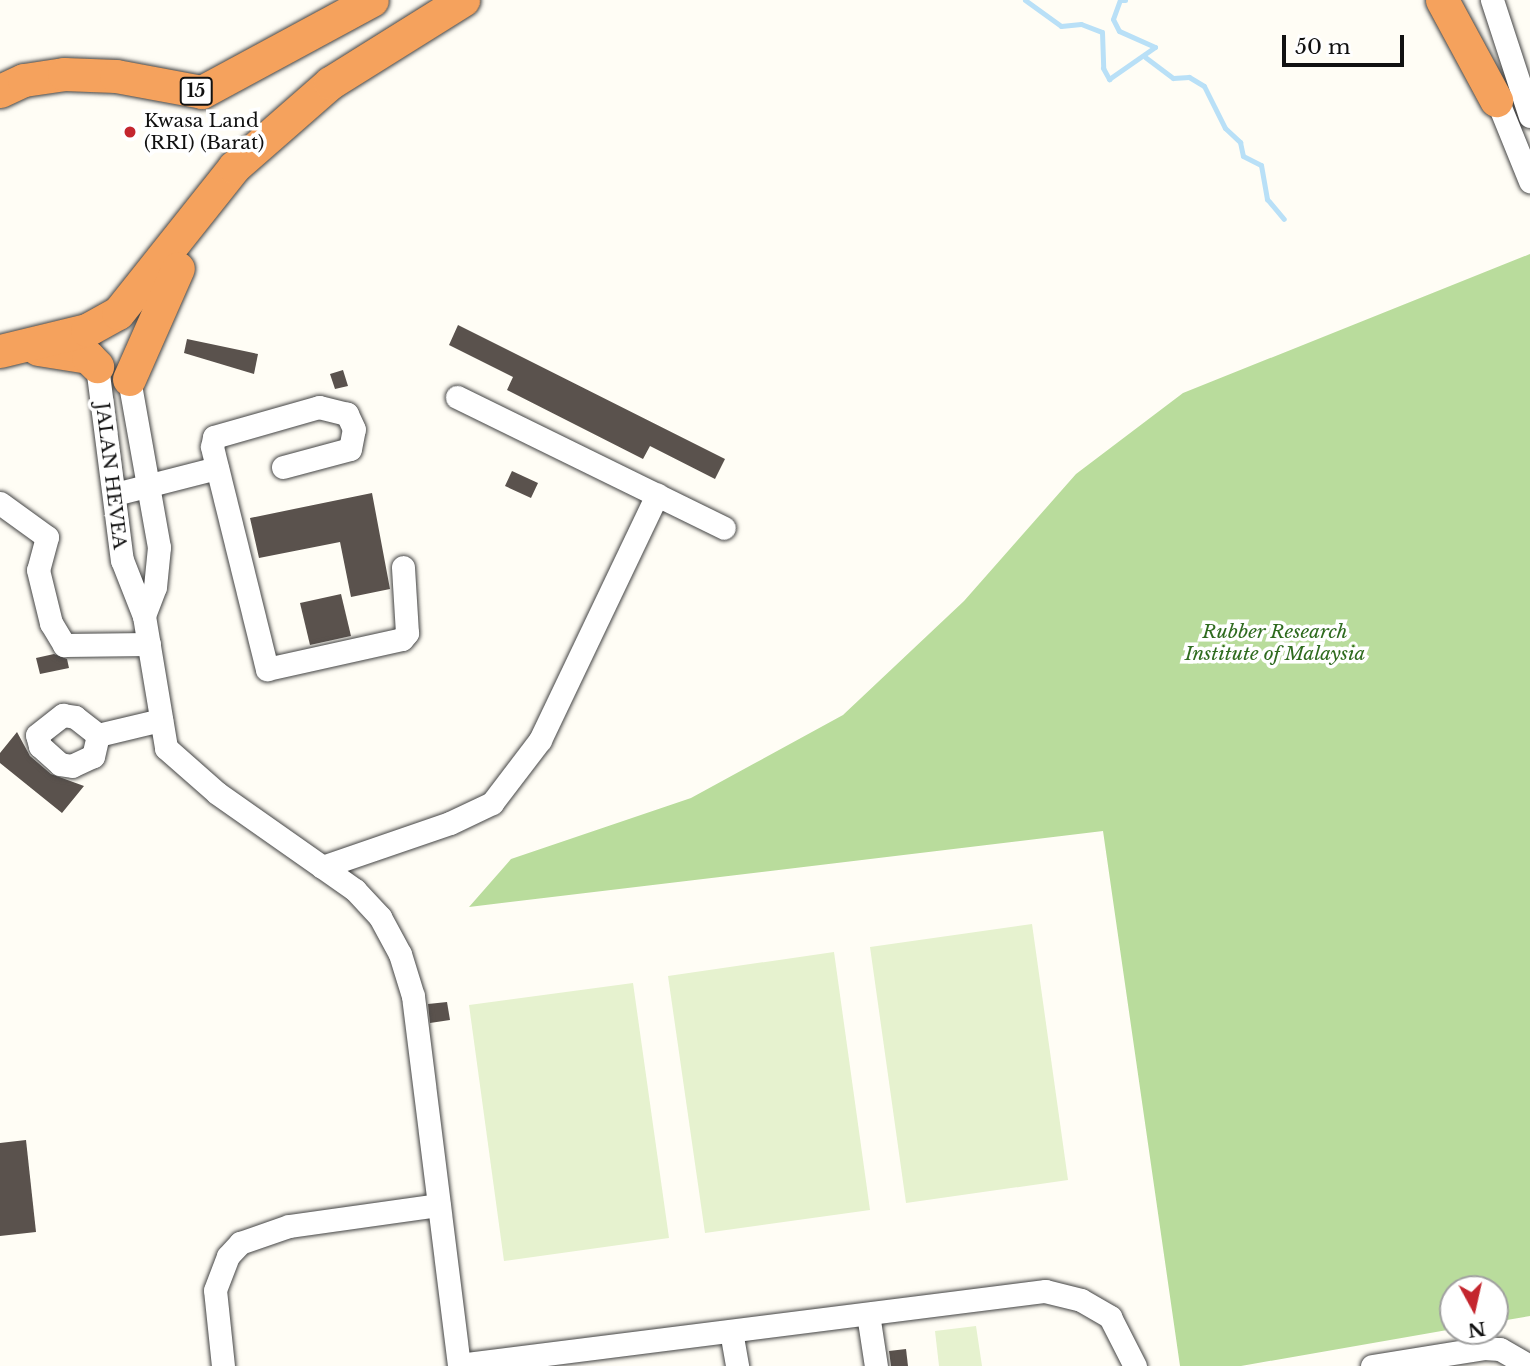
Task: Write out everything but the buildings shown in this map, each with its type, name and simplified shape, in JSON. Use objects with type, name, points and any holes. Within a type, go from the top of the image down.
[{"type":"highway","name":"15","points":[[0,91],[24,80],[64,74],[116,76],[202,92],[372,0]]},
{"type":"highway","points":[[8,349],[87,330],[118,313],[233,167],[330,83],[463,0]]},
{"type":"highway","points":[[1442,0],[1496,100]]},
{"type":"highway","points":[[130,379],[161,298],[213,208],[330,83]]},
{"type":"highway","points":[[8,349],[72,352],[88,357],[97,366]]},
{"type":"street","points":[[1461,0],[1496,100],[1530,181]]},
{"type":"street","points":[[1492,0],[1530,115]]},
{"type":"street","name":"JALAN HEVEA","points":[[97,366],[122,560],[144,615],[166,748],[217,793],[322,867]]},
{"type":"street","name":"JALAN HEVEA","points":[[130,379],[159,547],[144,615]]},
{"type":"street","points":[[457,397],[724,528]]},
{"type":"street","points":[[283,467],[350,449],[354,429],[347,414],[319,407],[226,430],[212,446],[267,669],[402,639],[407,633],[403,567]]},
{"type":"street","points":[[114,494],[217,468]]},
{"type":"street","points":[[322,867],[450,823],[492,803],[540,740],[657,495]]},
{"type":"street","points":[[0,503],[47,537],[38,570],[51,623],[64,645],[149,644]]},
{"type":"street","points":[[97,735],[161,720]]},
{"type":"street","points":[[322,867],[355,890],[380,917],[400,954],[413,996],[459,1366],[1045,1291],[1081,1300],[1110,1317],[1135,1366]]},
{"type":"street","points":[[223,1366],[215,1290],[228,1256],[240,1243],[289,1226],[439,1205]]},
{"type":"street","points":[[869,1314],[876,1366]]},
{"type":"street","points":[[731,1331],[737,1366]]},
{"type":"street","points":[[1371,1366],[1492,1348],[1530,1366]]},
{"type":"green space","name":"Rubber Research Institute of Malaysia","points":[[1530,254],[1530,1316],[1509,1320],[1509,1275],[1439,1275],[1439,1331],[1241,1366],[1180,1366],[1103,831],[469,907],[511,859],[691,798],[843,715],[964,601],[1076,474],[1183,393]]},
{"type":"green space","points":[[1032,924],[1068,1180],[906,1203],[870,947]]},
{"type":"green space","points":[[834,952],[870,1210],[705,1233],[668,976]]},
{"type":"green space","points":[[633,983],[669,1238],[504,1261],[469,1005]]},
{"type":"green space","points":[[976,1326],[982,1366],[939,1366],[935,1331]]},
{"type":"waterway","points":[[1025,0],[1061,26],[1081,24],[1102,32],[1103,68],[1109,79],[1155,47],[1119,31],[1113,19],[1120,0],[1125,0]]},
{"type":"waterway","points":[[1145,57],[1173,78],[1189,77],[1204,86],[1225,128],[1240,142],[1243,156],[1261,165],[1267,199],[1284,219]]},
{"type":"place","name":"Kwasa Land (RRI) (Barat)","points":[[130,132]]}]
